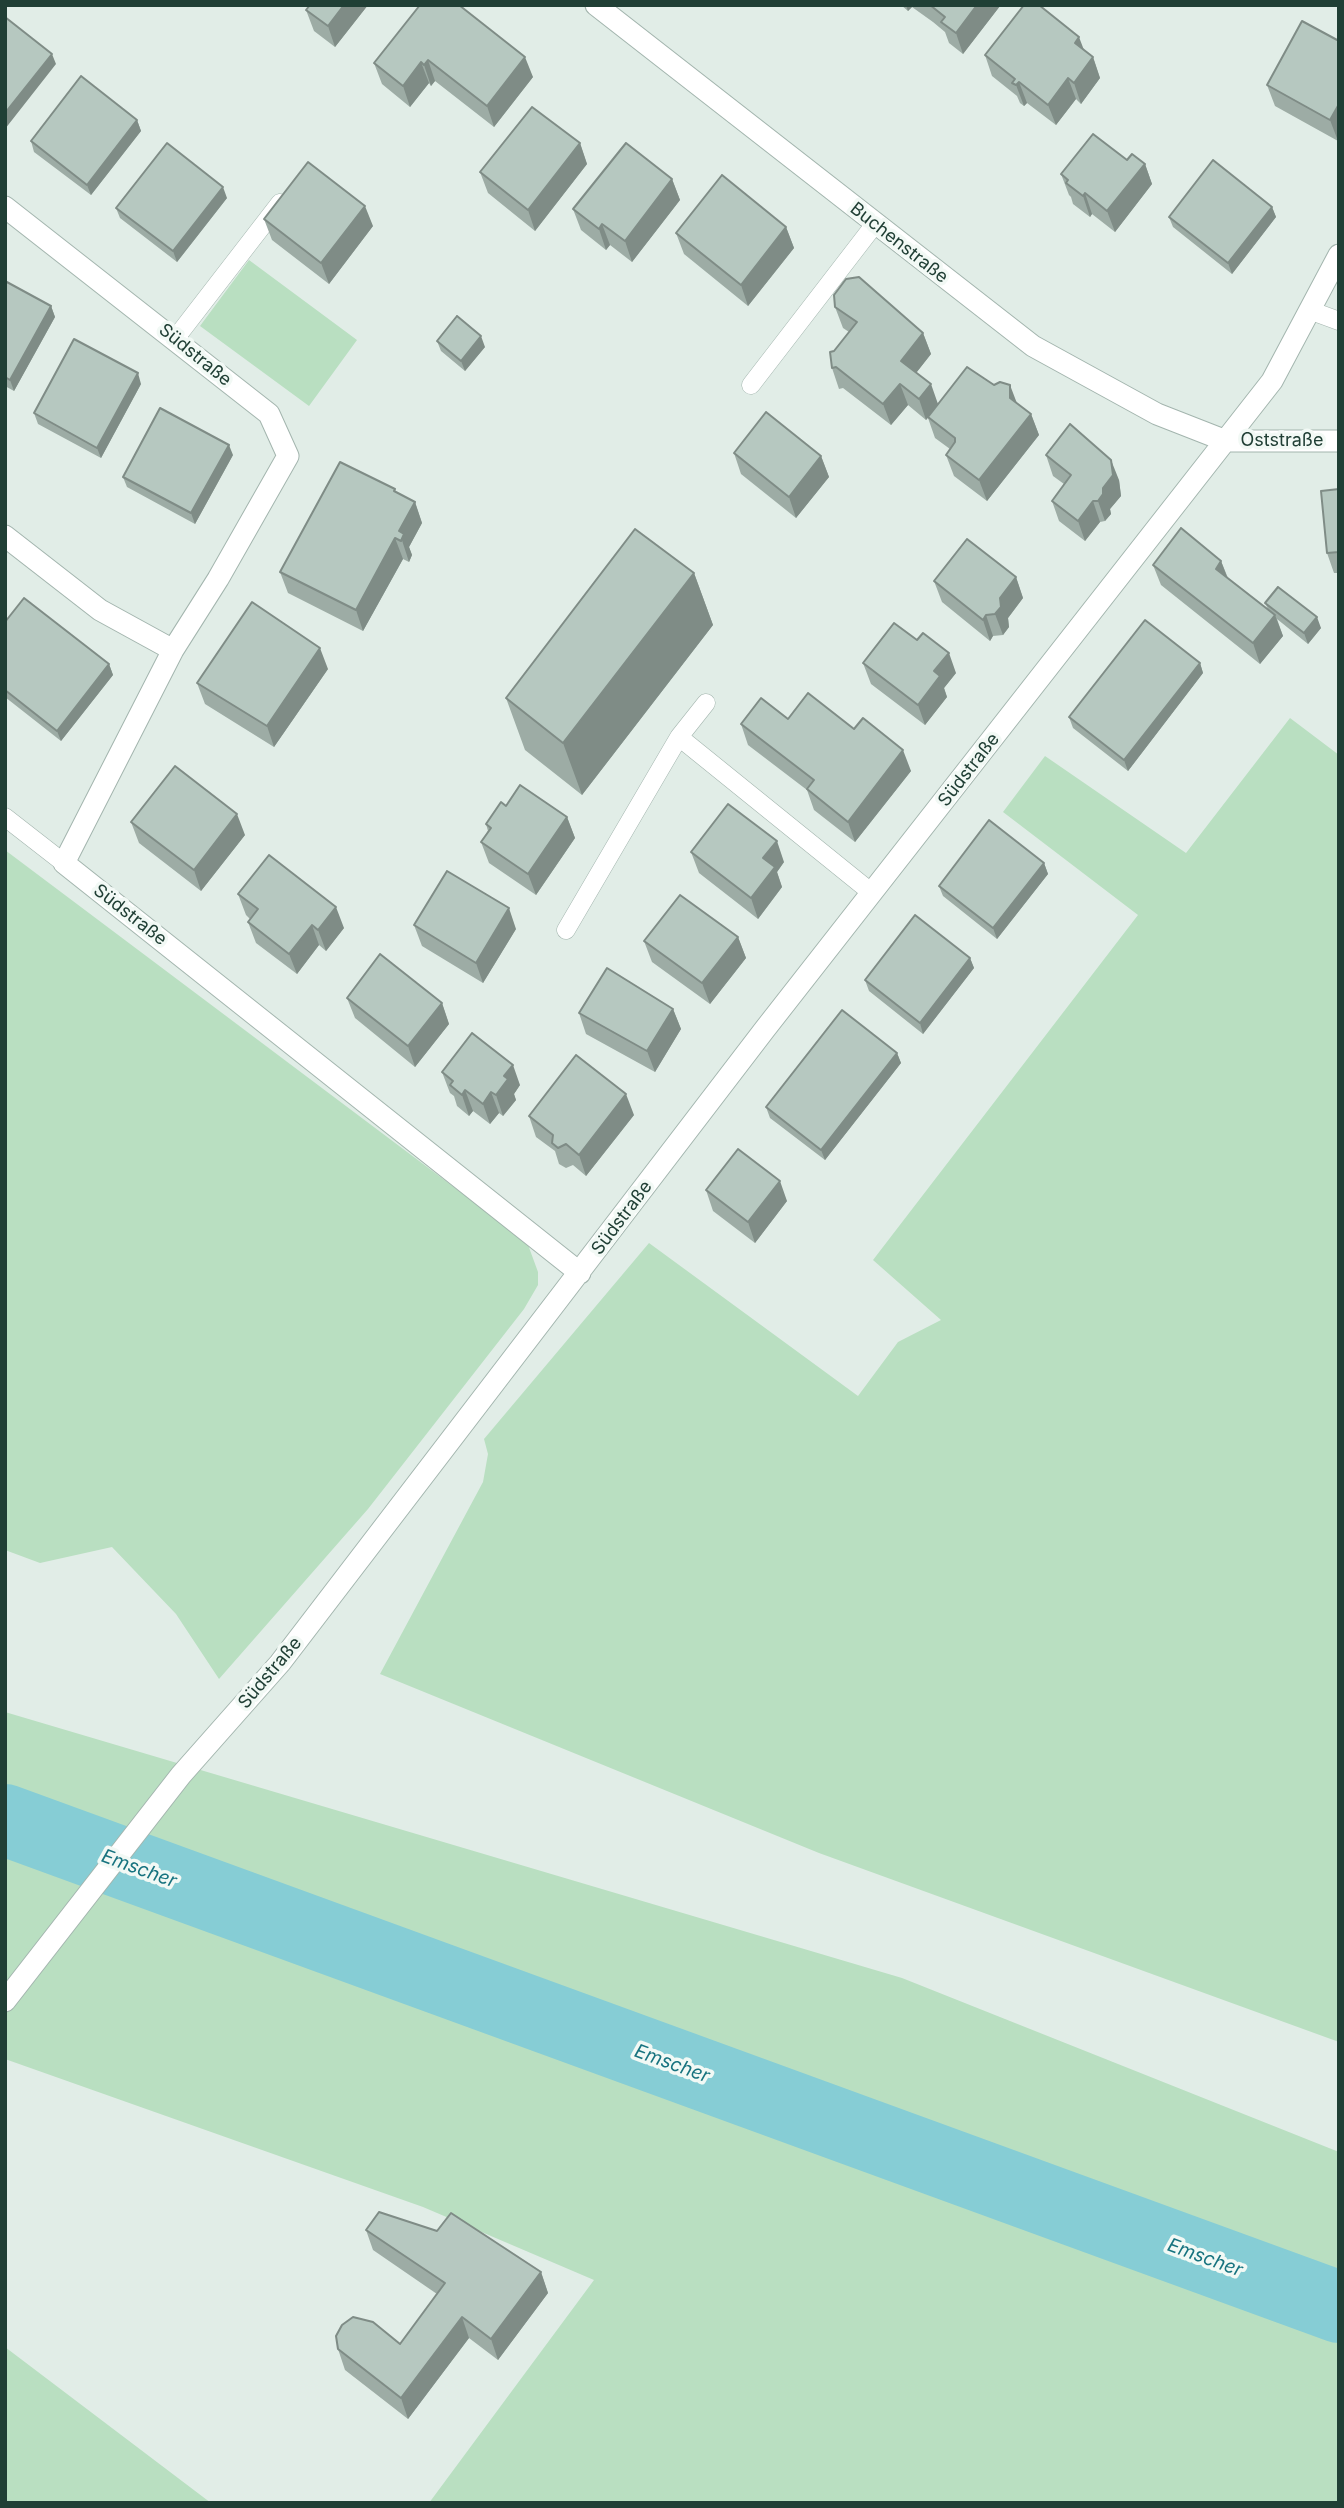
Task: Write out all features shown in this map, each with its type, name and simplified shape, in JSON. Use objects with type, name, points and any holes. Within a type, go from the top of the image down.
[{"type":"street","name":"Buchenstraße","points":[[596,5],[1033,346],[1157,414],[1226,441]]},
{"type":"street","name":"Südstraße","points":[[5,207],[269,414],[289,456],[218,579],[173,650],[64,863],[580,1273]]},
{"type":"street","name":"Südstraße","points":[[5,2001],[181,1775],[280,1663],[872,893],[1272,381],[1339,255]]},
{"type":"street","name":"Oststraße","points":[[1226,441],[1339,441]]},
{"type":"street","points":[[5,536],[100,610],[173,650]]},
{"type":"lane","points":[[175,339],[290,190]]},
{"type":"lane","points":[[751,385],[875,224]]},
{"type":"lane","points":[[1309,310],[1339,321]]},
{"type":"lane","points":[[566,930],[679,737],[706,703]]},
{"type":"lane","points":[[679,737],[872,893]]},
{"type":"lane","points":[[5,817],[64,863]]},
{"type":"green space","points":[[249,260],[357,340],[309,406],[200,326]]},
{"type":"green space","points":[[1290,718],[1339,755],[1339,2042],[819,1853],[380,1674],[483,1482],[488,1454],[484,1439],[649,1243],[858,1396],[898,1342],[941,1320],[873,1260],[1138,915],[1003,812],[1045,756],[1186,853]]},
{"type":"green space","points":[[5,850],[527,1242],[538,1272],[538,1285],[524,1309],[368,1509],[219,1679],[176,1614],[112,1547],[40,1563],[5,1550]]},
{"type":"green space","points":[[5,1712],[902,1978],[1339,2152],[1339,2503],[429,2503],[594,2280],[423,2207],[5,2059]]},
{"type":"green space","points":[[5,2347],[211,2503],[5,2503]]},
{"type":"building","points":[[310,5],[344,5],[328,26],[306,10]]},
{"type":"building","points":[[420,5],[459,5],[525,57],[487,106],[428,60],[424,65],[421,62],[403,86],[374,63]]},
{"type":"building","points":[[930,5],[977,5],[956,33],[941,22],[945,17]]},
{"type":"building","points":[[1024,5],[1039,5],[1079,37],[1075,43],[1093,57],[1074,83],[1068,78],[1048,105],[1019,82],[1016,85],[1012,83],[1015,79],[985,55]]},
{"type":"building","points":[[5,17],[52,54],[5,113]]},
{"type":"building","points":[[1302,21],[1339,41],[1339,104],[1330,120],[1267,85]]},
{"type":"building","points":[[81,76],[137,120],[87,185],[31,141]]},
{"type":"building","points":[[532,107],[580,143],[528,210],[480,172]]},
{"type":"building","points":[[1093,134],[1127,160],[1132,154],[1145,164],[1107,211],[1085,193],[1083,196],[1066,183],[1068,180],[1061,174]]},
{"type":"building","points":[[167,143],[223,187],[173,251],[116,208]]},
{"type":"building","points":[[626,143],[672,179],[625,241],[602,224],[599,229],[573,209]]},
{"type":"building","points":[[1213,160],[1272,207],[1228,263],[1169,217]]},
{"type":"building","points":[[308,162],[365,206],[321,263],[264,219]]},
{"type":"building","points":[[722,175],[786,227],[741,285],[676,233]]},
{"type":"building","points":[[859,277],[923,333],[901,361],[931,384],[919,399],[900,384],[883,404],[836,367],[832,368],[830,352],[834,351],[857,322],[835,307],[834,295],[846,279]]},
{"type":"building","points":[[5,281],[51,306],[10,380],[5,377]]},
{"type":"building","points":[[457,316],[481,336],[461,361],[437,341]]},
{"type":"building","points":[[74,339],[138,373],[97,448],[34,413]]},
{"type":"building","points":[[967,367],[994,385],[1000,382],[1010,385],[1010,398],[1031,414],[979,480],[946,455],[955,438],[928,417]]},
{"type":"building","points":[[160,408],[229,445],[191,513],[123,477]]},
{"type":"building","points":[[766,412],[821,456],[789,497],[734,453]]},
{"type":"building","points":[[1070,424],[1111,460],[1113,475],[1103,488],[1103,494],[1098,501],[1093,501],[1078,521],[1052,501],[1071,475],[1046,455]]},
{"type":"building","points":[[340,462],[415,502],[399,531],[404,534],[401,541],[395,538],[356,610],[280,572]]},
{"type":"building","points":[[1339,489],[1339,552],[1327,553],[1321,491]]},
{"type":"building","points":[[1181,528],[1221,561],[1216,569],[1275,615],[1253,643],[1153,565]]},
{"type":"building","points":[[635,529],[694,573],[563,743],[506,698]]},
{"type":"building","points":[[967,539],[1016,577],[1000,598],[1001,607],[995,614],[986,615],[983,620],[934,581]]},
{"type":"building","points":[[1278,587],[1317,617],[1304,633],[1265,603]]},
{"type":"building","points":[[24,598],[109,664],[57,731],[5,690],[5,622]]},
{"type":"building","points":[[252,602],[320,648],[267,726],[197,683]]},
{"type":"building","points":[[1145,620],[1200,663],[1124,760],[1069,717]]},
{"type":"building","points":[[894,623],[917,640],[923,633],[949,653],[934,671],[940,676],[918,705],[863,663]]},
{"type":"building","points":[[808,693],[854,729],[863,718],[903,750],[848,822],[807,789],[814,780],[741,724],[761,698],[788,719]]},
{"type":"building","points":[[175,766],[237,814],[194,870],[131,822]]},
{"type":"building","points":[[520,785],[567,817],[528,874],[481,842],[491,828],[486,824],[501,802],[506,806]]},
{"type":"building","points":[[728,804],[777,841],[763,858],[775,867],[751,898],[691,852]]},
{"type":"building","points":[[989,820],[1044,863],[993,928],[939,886]]},
{"type":"building","points":[[269,855],[336,907],[318,930],[312,925],[289,954],[248,922],[258,909],[238,894]]},
{"type":"building","points":[[447,871],[509,908],[476,963],[414,925]]},
{"type":"building","points":[[680,895],[738,937],[702,983],[644,941]]},
{"type":"building","points":[[915,915],[970,958],[920,1023],[865,980]]},
{"type":"building","points":[[380,954],[442,1003],[408,1046],[347,998]]},
{"type":"building","points":[[607,968],[673,1009],[647,1051],[579,1013]]},
{"type":"building","points":[[842,1010],[897,1053],[821,1150],[766,1107]]},
{"type":"building","points":[[472,1033],[513,1065],[504,1076],[508,1079],[496,1095],[491,1092],[483,1104],[465,1090],[462,1095],[450,1085],[453,1081],[442,1072]]},
{"type":"building","points":[[576,1055],[626,1094],[579,1155],[566,1144],[558,1148],[552,1143],[553,1135],[529,1116]]},
{"type":"building","points":[[738,1149],[780,1181],[748,1222],[706,1190]]},
{"type":"building","points":[[379,2212],[437,2231],[451,2213],[541,2272],[491,2339],[462,2317],[401,2398],[338,2349],[336,2336],[342,2325],[353,2317],[373,2322],[400,2344],[445,2283],[366,2230]]},
{"type":"waterway","name":"Emscher","points":[[5,1820],[1339,2307]]}]
